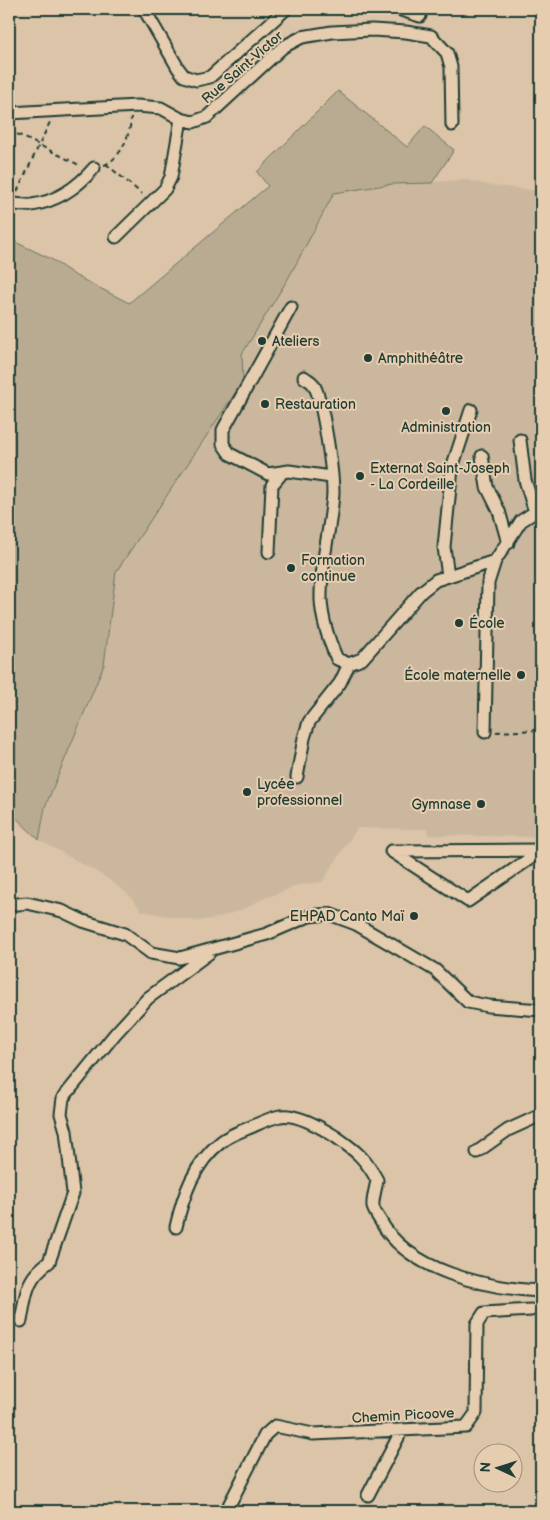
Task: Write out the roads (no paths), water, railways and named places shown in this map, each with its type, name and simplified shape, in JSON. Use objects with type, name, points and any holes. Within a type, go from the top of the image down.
[{"type":"street","points":[[144,9],[178,68],[184,76],[196,80],[210,77],[286,9]]},
{"type":"street","points":[[398,9],[420,16]]},
{"type":"street","name":"Rue Saint-Victor","points":[[9,113],[131,106],[161,108],[181,119],[194,122],[208,117],[283,47],[302,37],[332,32],[372,30],[431,36],[447,53],[451,67],[452,125]]},
{"type":"street","points":[[116,237],[165,189],[171,177],[181,119]]},
{"type":"street","points":[[10,203],[30,206],[61,197],[81,183],[94,168]]},
{"type":"street","points":[[291,308],[223,430],[223,444],[230,454],[268,474],[289,471],[331,477]]},
{"type":"street","points":[[304,377],[313,384],[320,404],[327,436],[333,492],[322,568],[321,602],[330,642],[337,659],[349,664]]},
{"type":"street","points":[[448,576],[444,547],[452,468],[471,410]]},
{"type":"street","points":[[485,732],[488,583],[495,561],[521,521],[538,511],[525,480],[520,440]]},
{"type":"street","points":[[482,456],[487,487],[499,511],[508,543]]},
{"type":"street","points":[[269,552],[272,485],[283,472]]},
{"type":"street","points":[[297,777],[309,722],[340,682],[349,664],[362,659],[421,592],[436,580],[495,561]]},
{"type":"street","points":[[391,851],[541,851],[468,901],[391,851]]},
{"type":"street","points":[[9,905],[27,903],[62,912],[124,934],[151,953],[180,958],[267,934],[309,916],[329,914],[356,924],[435,970],[468,1002],[488,1006],[541,1010]]},
{"type":"street","points":[[21,1321],[29,1281],[39,1269],[49,1262],[73,1193],[66,1131],[61,1114],[63,1098],[110,1040],[148,998],[216,948]]},
{"type":"street","points":[[477,1152],[508,1130],[541,1114]]},
{"type":"street","points":[[176,1228],[182,1201],[192,1178],[201,1162],[221,1141],[233,1134],[281,1116],[301,1119],[324,1129],[362,1156],[377,1180],[373,1207],[386,1231],[401,1247],[418,1260],[442,1271],[491,1285],[520,1290],[540,1287],[536,1312]]},
{"type":"street","name":"Chemin Picoove","points":[[226,1511],[265,1435],[275,1426],[313,1434],[466,1427],[476,1413],[477,1324],[484,1313],[536,1312]]},
{"type":"street","points":[[368,1495],[402,1430]]},
{"type":"place","name":"Ateliers","points":[[262,341]]},
{"type":"place","name":"Amphithéâtre","points":[[368,358]]},
{"type":"place","name":"Restauration","points":[[265,404]]},
{"type":"place","name":"Administration","points":[[446,411]]},
{"type":"place","name":"Externat Saint-Joseph - La Cordeille","points":[[360,476]]},
{"type":"place","name":"Formation continue","points":[[291,568]]},
{"type":"place","name":"École","points":[[459,623]]},
{"type":"place","name":"École maternelle","points":[[521,675]]},
{"type":"place","name":"Lycée professionnel","points":[[247,792]]},
{"type":"place","name":"Gymnase","points":[[481,804]]},
{"type":"place","name":"EHPAD Canto Maï","points":[[414,916]]}]
